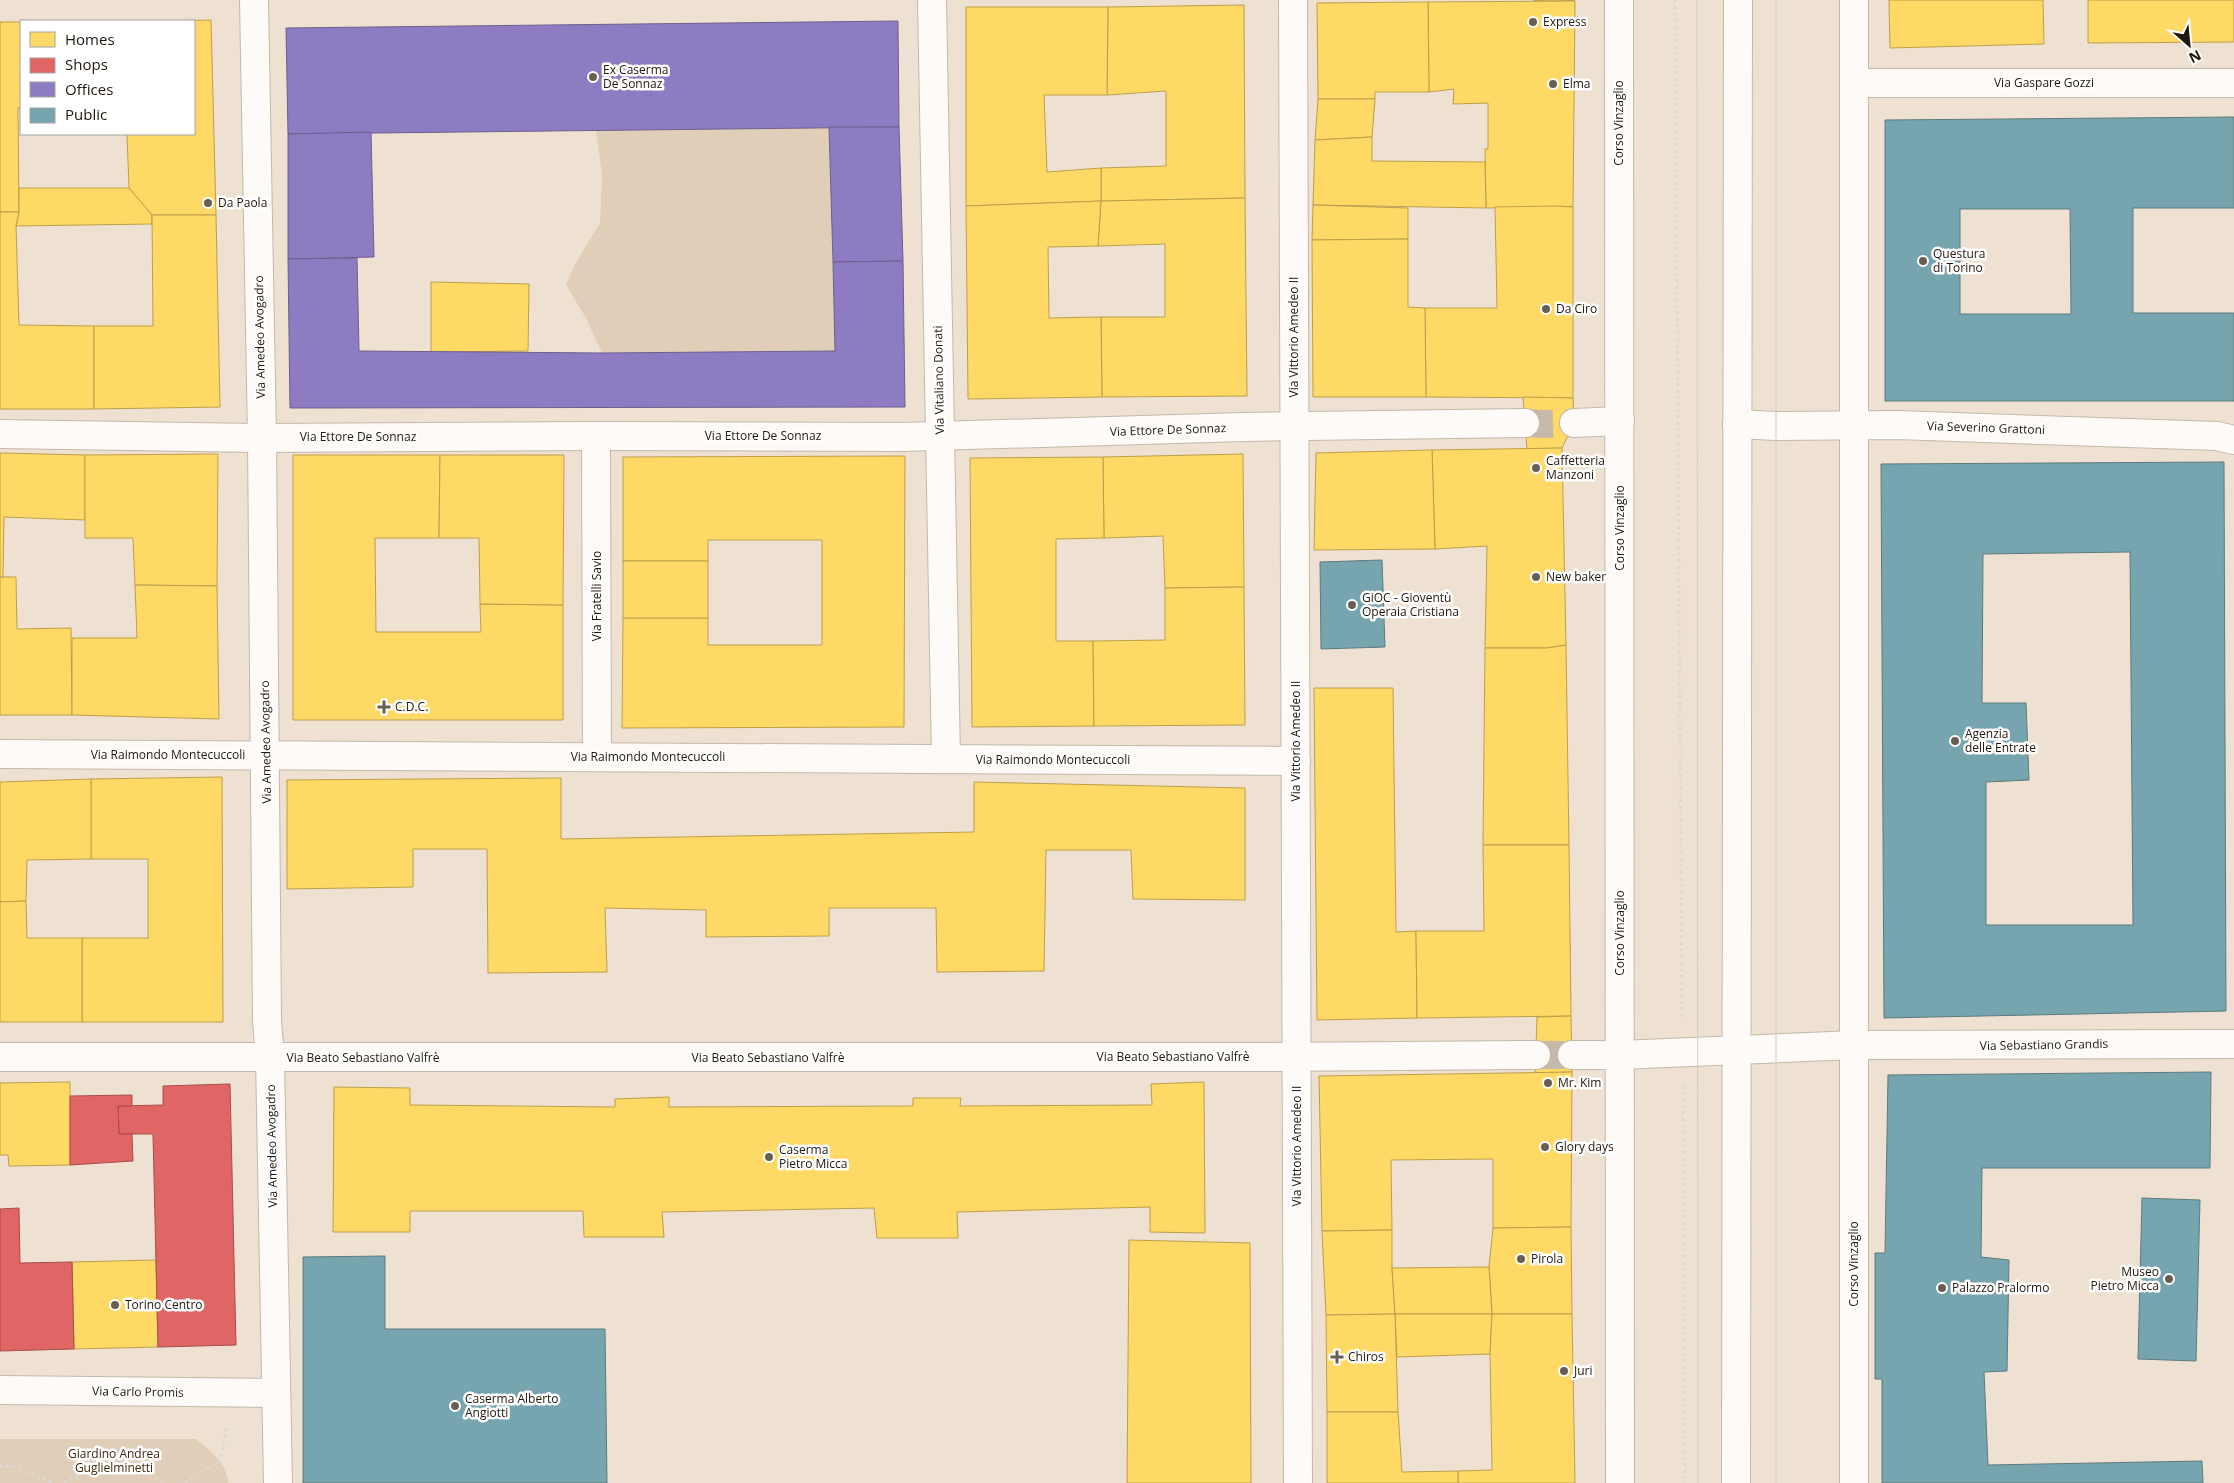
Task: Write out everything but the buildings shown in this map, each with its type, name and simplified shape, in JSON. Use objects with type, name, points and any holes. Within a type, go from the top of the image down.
[{"type":"street","name":"Via Amedeo Avogadro","points":[[254,0],[262,438],[267,1020],[270,1058],[278,1483]]},
{"type":"street","name":"Via Vitaliano Donati","points":[[932,0],[946,759]]},
{"type":"street","name":"Via Vittorio Amedeo II","points":[[1293,0],[1298,1483]]},
{"type":"street","name":"Corso Vinzaglio","points":[[1619,0],[1620,1483]]},
{"type":"street","points":[[1736,1483],[1738,0]]},
{"type":"street","name":"Corso Vinzaglio","points":[[1854,0],[1854,1483]]},
{"type":"street","name":"Via Gaspare Gozzi","points":[[1854,83],[2234,83]]},
{"type":"street","points":[[1574,423],[1620,421]]},
{"type":"street","name":"Via Ettore De Sonnaz","points":[[0,434],[262,438],[940,436],[1525,423]]},
{"type":"street","name":"Via Severino Grattoni","points":[[1737,424],[1776,426],[1854,425],[2217,436],[2234,440]]},
{"type":"street","name":"Via Fratelli Savio","points":[[596,436],[597,757]]},
{"type":"street","name":"Via Raimondo Montecuccoli","points":[[0,754],[1296,761]]},
{"type":"street","name":"Via Sebastiano Grandis","points":[[1854,1045],[2234,1044]]},
{"type":"street","points":[[1572,1055],[1737,1051],[1854,1045]]},
{"type":"street","name":"Via Beato Sebastiano Valfrè","points":[[0,1057],[1297,1057],[1536,1055]]},
{"type":"street","name":"Via Carlo Promis","points":[[0,1390],[275,1393]]},
{"type":"path","points":[[1675,0],[1685,1483]]},
{"type":"path","points":[[185,1483],[220,1460],[234,1393]]},
{"type":"path","points":[[0,1466],[16,1467],[52,1483]]},
{"type":"path","points":[[64,1483],[94,1466],[140,1468],[165,1483]]},
{"type":"green space","points":[[829,127],[835,351],[602,353],[586,318],[566,285],[574,266],[600,223],[602,176],[596,130]]},
{"type":"green space","name":"Giardino Andrea Guglielminetti","points":[[0,1439],[196,1439],[221,1463],[225,1469],[228,1483],[0,1483]]},
{"type":"tunnel","points":[[1525,423],[1574,423]]},
{"type":"tunnel","points":[[1536,1055],[1572,1055]]},
{"type":"tram line","points":[[1697,0],[1698,1483]]},
{"type":"tram line","points":[[1776,0],[1776,1483]]},
{"type":"place","name":"Express","points":[[1533,22]]},
{"type":"place","name":"Ex Caserma De Sonnaz","points":[[593,77]]},
{"type":"place","name":"Elma","points":[[1553,84]]},
{"type":"place","name":"Da Paola","points":[[208,203]]},
{"type":"place","name":"Questura di Torino","points":[[1923,261]]},
{"type":"place","name":"Da Ciro","points":[[1546,309]]},
{"type":"place","name":"Caffetteria Manzoni","points":[[1536,468]]},
{"type":"place","name":"New baker","points":[[1536,577]]},
{"type":"place","name":"GiOC - Gioventù Operaia Cristiana","points":[[1352,605]]},
{"type":"place","name":"C.D.C.","points":[[384,707]]},
{"type":"place","name":"Agenzia delle Entrate","points":[[1955,741]]},
{"type":"place","name":"Mr. Kim","points":[[1548,1083]]},
{"type":"place","name":"Glory days","points":[[1545,1147]]},
{"type":"place","name":"Caserma Pietro Micca","points":[[769,1157]]},
{"type":"place","name":"Pirola","points":[[1521,1259]]},
{"type":"place","name":"Museo Pietro Micca","points":[[2169,1279]]},
{"type":"place","name":"Palazzo Pralormo","points":[[1942,1288]]},
{"type":"place","name":"Torino Centro","points":[[115,1305]]},
{"type":"place","name":"Chiros","points":[[1337,1357]]},
{"type":"place","name":"Juri","points":[[1564,1371]]},
{"type":"place","name":"Caserma Alberto Angiotti","points":[[455,1406]]}]
